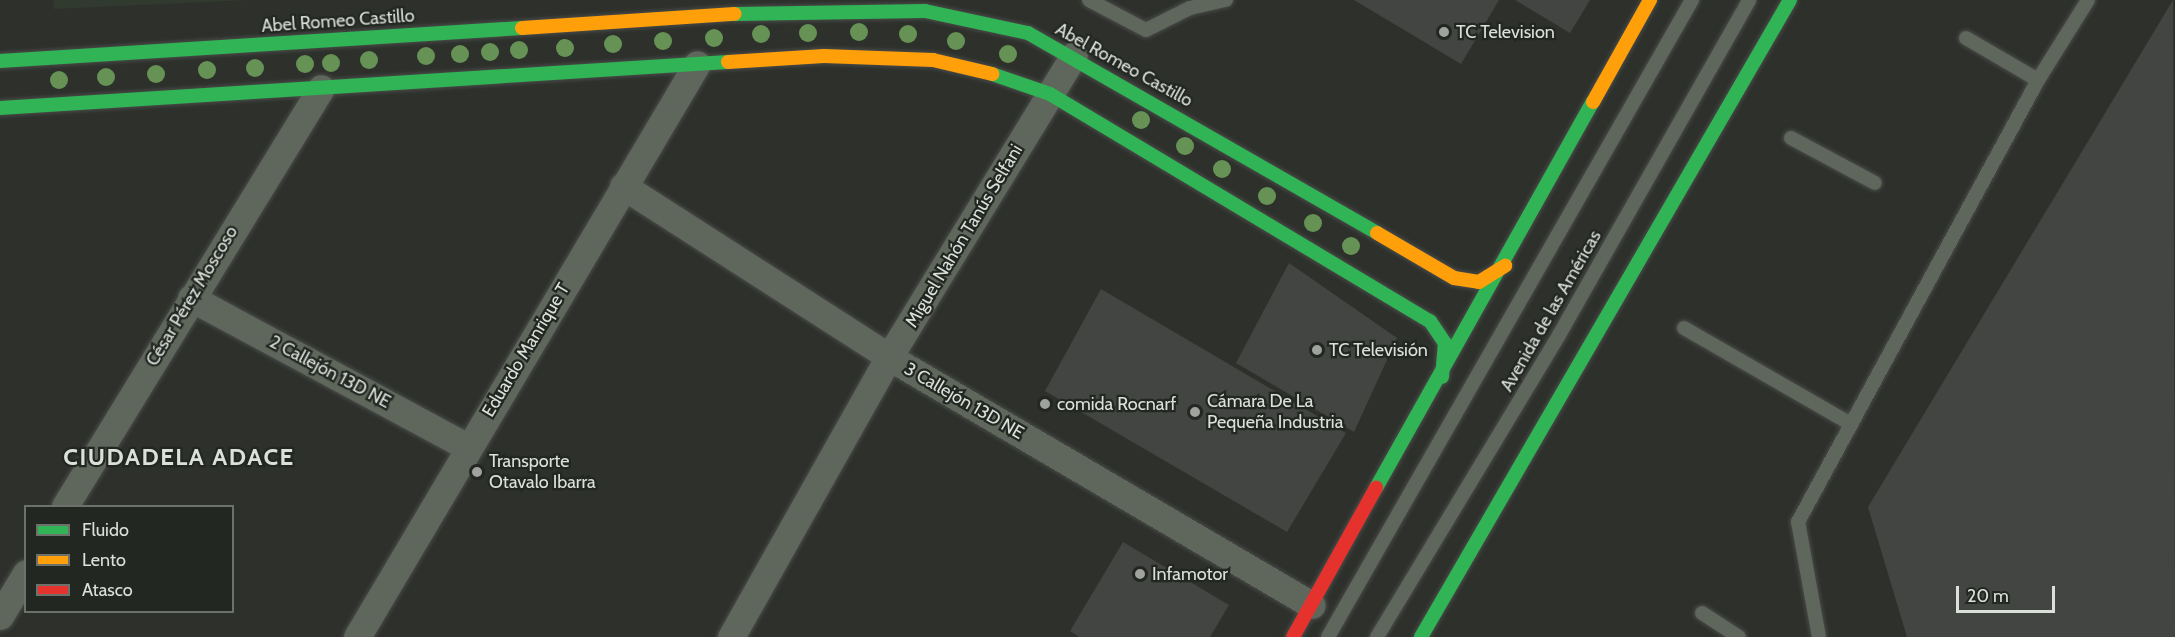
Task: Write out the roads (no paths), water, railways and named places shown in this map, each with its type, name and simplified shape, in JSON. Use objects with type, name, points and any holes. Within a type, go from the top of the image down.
[{"type":"street","points":[[1293,637],[1505,267],[1650,0]]},
{"type":"street","points":[[1421,637],[1790,0]]},
{"type":"street","name":"Abel Romeo Castillo","points":[[0,60],[752,7],[816,4],[926,11],[972,19],[1028,33],[1074,55],[1454,278],[1479,282],[1505,267]]},
{"type":"street","name":"Miguel Nahón Tanús Selfani","points":[[735,636],[889,357],[1074,55]]},
{"type":"street","points":[[0,108],[824,56],[933,60],[1020,80],[1050,94],[1430,321],[1445,343],[1442,376]]},
{"type":"street","name":"Eduardo Manrique T","points":[[357,637],[623,186],[698,64]]},
{"type":"street","name":"César Pérez Moscoso","points":[[66,505],[191,297],[321,88]]},
{"type":"street","name":"3 Callejón 13D NE","points":[[623,186],[889,357],[1312,605]]},
{"type":"street","name":"2 Callejón 13D NE","points":[[191,297],[468,447]]},
{"type":"street","points":[[0,616],[24,576]]},
{"type":"lane","points":[[1089,0],[1146,30],[1191,4],[1226,0]]},
{"type":"lane","name":"Avenida de las Américas","points":[[1328,637],[1692,0]]},
{"type":"lane","name":"Avenida de las Américas","points":[[1377,637],[1559,335],[1749,0]]},
{"type":"lane","points":[[1819,637],[1798,522],[2038,80],[2088,0]]},
{"type":"lane","points":[[1966,38],[2038,80]]},
{"type":"lane","points":[[1791,138],[1875,183]]},
{"type":"lane","points":[[1684,328],[1851,424]]},
{"type":"lane","points":[[1702,613],[1739,637]]},
{"type":"place","name":"TC Television","points":[[1444,32]]},
{"type":"place","name":"TC Televisión","points":[[1317,350]]},
{"type":"place","name":"comida Rocnarf","points":[[1045,404]]},
{"type":"place","name":"Cámara De La Pequeña Industria","points":[[1195,412]]},
{"type":"place","name":"Transporte Otavalo Ibarra","points":[[477,472]]},
{"type":"place","name":"Infamotor","points":[[1140,574]]},
{"type":"district","name":"CIUDADELA ADACE","points":[[179,457]]}]
